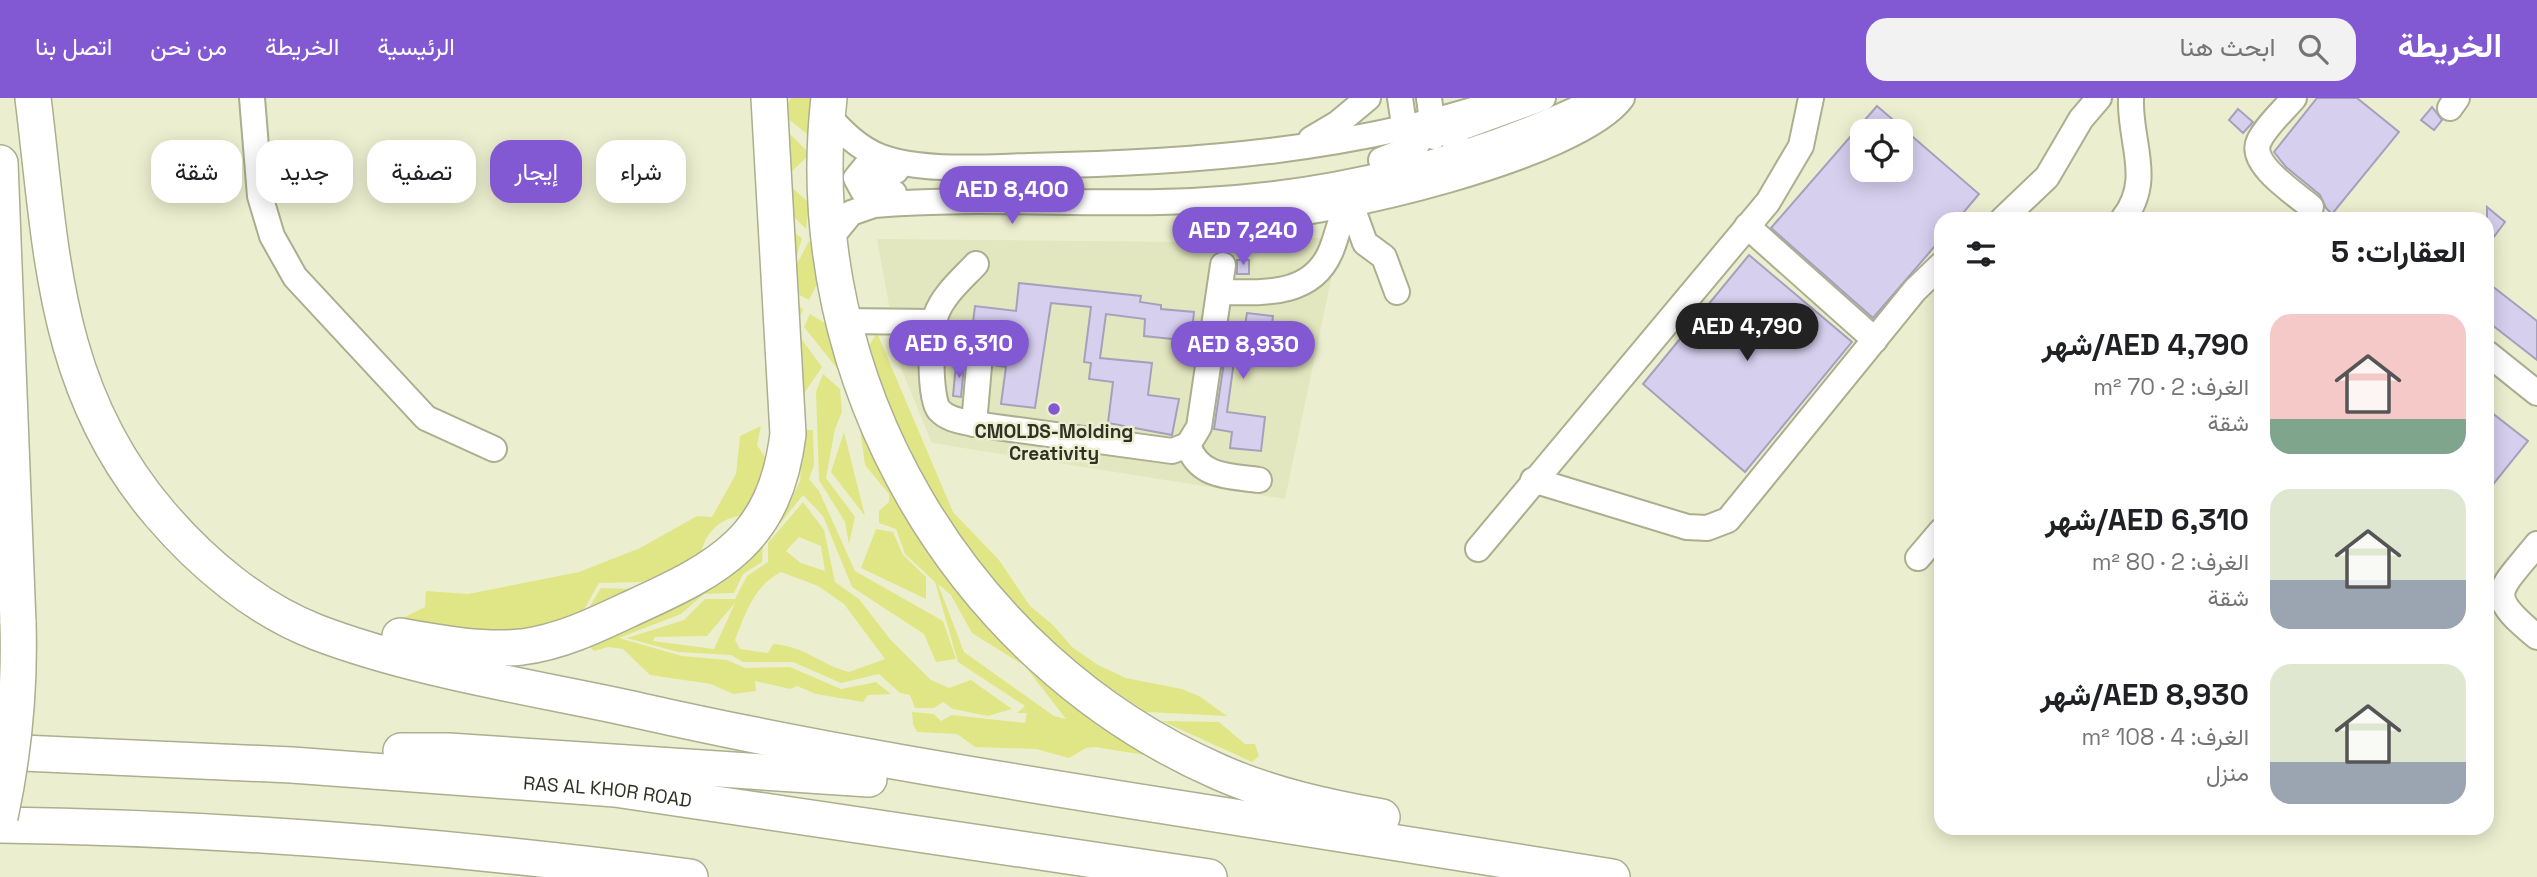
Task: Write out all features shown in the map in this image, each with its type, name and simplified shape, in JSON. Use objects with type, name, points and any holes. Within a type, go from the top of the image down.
[{"type":"highway","points":[[33,98],[62,323],[90,405],[110,444],[160,514],[190,546],[254,599],[313,631],[416,662],[829,751],[1597,875]]},
{"type":"highway","points":[[254,599],[282,601],[390,634],[482,647],[521,647],[589,628],[692,580],[733,551],[768,506],[781,475],[788,434],[769,98]]},
{"type":"highway","points":[[828,106],[824,152],[829,240],[842,321],[885,441],[923,513],[953,557],[1004,621],[1035,652],[1090,697],[1185,756],[1252,785],[1320,805],[1532,844],[1597,875]]},
{"type":"highway","points":[[0,163],[19,662],[15,740],[0,817]]},
{"type":"highway","points":[[292,765],[355,754],[448,751],[829,775],[1014,797],[1042,797],[1069,790]]},
{"type":"highway","name":"RAS AL KHOR ROAD","points":[[0,752],[292,765],[615,789],[1209,877]]},
{"type":"highway","points":[[0,825],[105,826],[363,842],[690,877]]},
{"type":"street","points":[[252,98],[260,195],[272,236],[295,277],[426,418],[494,449]]},
{"type":"street","points":[[1288,149],[1338,123],[1368,98]]},
{"type":"street","points":[[1400,98],[1401,147]]},
{"type":"street","points":[[1430,110],[1510,98]]},
{"type":"street","points":[[1465,151],[1455,145],[1455,130],[1543,98]]},
{"type":"street","points":[[828,106],[856,143],[882,157],[910,163],[957,166],[1073,166],[1288,149],[1401,147],[1439,158],[1549,121],[1600,98]]},
{"type":"street","points":[[829,240],[844,220],[860,208],[881,204],[1189,201],[1238,216],[1308,212],[1352,204],[1529,152],[1595,124],[1622,98]]},
{"type":"street","points":[[1478,549],[1747,226],[1792,166],[1807,126],[1811,98]]},
{"type":"street","points":[[2010,212],[2047,177],[2081,119],[2099,98]]},
{"type":"street","points":[[2128,212],[2137,200],[2140,186],[2131,98]]},
{"type":"street","points":[[2294,98],[2259,142],[2257,155],[2264,167],[2312,207]]},
{"type":"street","points":[[1189,201],[1226,189],[1401,147],[1423,139],[1430,110]]},
{"type":"street","points":[[1430,110],[1439,158]]},
{"type":"street","points":[[944,203],[927,194],[863,191],[856,183],[857,174],[870,167],[943,174],[957,166]]},
{"type":"street","points":[[1220,292],[1280,292],[1304,282],[1330,254],[1343,215],[1352,204]]},
{"type":"street","points":[[1352,204],[1365,243],[1384,257],[1397,292]]},
{"type":"street","points":[[1308,212],[1317,219],[1322,229],[1320,267]]},
{"type":"street","points":[[1747,226],[1875,340]]},
{"type":"street","points":[[976,264],[942,304],[934,322],[934,401],[947,417],[974,424],[1164,451],[1188,445],[1199,426],[1223,265]]},
{"type":"street","points":[[1533,480],[1687,527],[1717,526],[1737,512],[1915,290],[1934,272]]},
{"type":"street","points":[[842,321],[934,322]]},
{"type":"street","points":[[2494,358],[2537,393]]},
{"type":"street","points":[[974,424],[979,366]]},
{"type":"street","points":[[1188,445],[1197,463],[1212,473],[1259,480]]},
{"type":"street","points":[[1918,558],[1934,539]]},
{"type":"street","points":[[2537,544],[2505,583],[2501,601],[2505,610],[2537,637]]},
{"type":"shaded area","points":[[1340,237],[1285,499],[932,443],[900,366],[877,239],[1185,242]]},
{"type":"green space","points":[[791,98],[814,98],[816,141],[782,114]]},
{"type":"green space","points":[[783,127],[810,154],[784,179]]},
{"type":"green space","points":[[789,185],[809,203],[806,229],[786,209]]},
{"type":"green space","points":[[787,228],[802,238],[795,263],[797,264],[809,241],[822,252],[819,280],[809,300],[794,292],[790,296],[803,310],[794,329],[822,367],[801,398],[789,296]]},
{"type":"green space","points":[[810,314],[838,331],[852,387],[804,327]]},
{"type":"green space","points":[[877,333],[953,512],[999,560],[1030,606],[1053,625],[1072,647],[1098,665],[1126,678],[1182,689],[1199,696],[1227,716],[1146,712],[1110,688],[1101,693],[956,544],[864,354]]},
{"type":"green space","points":[[823,374],[840,389],[842,412],[835,429],[826,478],[855,517],[849,544],[845,522],[819,480],[816,392]]},
{"type":"green space","points":[[859,421],[916,521],[1163,758],[1095,747],[1086,748],[1069,758],[1036,749],[975,747],[957,734],[917,732],[912,712],[934,714],[941,721],[952,715],[1025,723],[1027,713],[1017,713],[1025,706],[958,662],[935,582],[905,554],[896,529],[879,523],[879,511],[889,502],[889,494],[865,465]],"holes":[[[938,584],[951,595],[972,633],[1025,666],[1066,719],[1054,716],[964,652]]]},
{"type":"green space","points":[[761,426],[757,445],[769,463],[744,515],[726,520],[713,529],[704,543],[700,561],[641,582],[599,583],[582,613],[538,628],[491,632],[399,620],[425,607],[426,591],[468,594],[579,572],[640,548],[697,516],[712,517],[736,474],[740,436]]},
{"type":"green space","points":[[803,430],[813,430],[814,465],[809,479],[819,491],[855,571],[943,621],[956,659],[936,662],[924,634],[852,587],[823,516],[803,495],[779,525],[800,481]]},
{"type":"green space","points":[[844,432],[865,516],[831,472]]},
{"type":"green space","points":[[803,502],[824,530],[835,582],[859,599],[890,639],[931,680],[949,688],[971,680],[1012,709],[988,716],[953,709],[943,702],[934,708],[915,708],[910,695],[900,693],[879,674],[841,683],[793,662],[743,662],[731,655],[678,652],[627,638],[684,620],[705,599],[735,599],[747,576],[768,562],[768,543]],"holes":[[[799,537],[821,546],[825,571],[801,563],[786,551]],[[781,572],[818,586],[844,604],[885,659],[849,672],[784,645],[773,644],[768,653],[740,649],[735,640],[747,610],[757,592]],[[735,603],[714,649],[653,641],[655,637],[707,636]]]},
{"type":"green space","points":[[876,529],[893,532],[903,555],[926,577],[926,599],[861,568]]},
{"type":"green space","points":[[763,546],[762,562],[743,574],[734,593],[704,594],[681,614],[619,638],[682,656],[727,660],[745,668],[790,667],[841,689],[876,682],[891,694],[868,695],[863,702],[816,694],[797,686],[790,689],[755,681],[756,691],[733,694],[711,684],[650,675],[623,649],[608,647],[594,651],[586,643],[712,588]]},
{"type":"green space","points":[[601,588],[635,589],[587,611]]},
{"type":"green space","points":[[1162,721],[1219,722],[1245,744],[1255,744],[1259,756],[1252,762]]},
{"type":"building","points":[[2317,98],[2357,98],[2399,132],[2334,212],[2326,208],[2320,195],[2286,167],[2274,152]]},
{"type":"building","points":[[1877,106],[1892,119],[1866,119]]},
{"type":"building","points":[[2432,107],[2442,120],[2434,130],[2421,120]]},
{"type":"building","points":[[2238,109],[2253,122],[2243,133],[2229,120]]},
{"type":"building","points":[[1850,137],[1850,182],[1913,182],[1913,137],[1979,194],[1964,212],[1934,212],[1934,247],[1873,318],[1771,228]]},
{"type":"building","points":[[2494,213],[2505,222],[2494,237]]},
{"type":"building","points":[[1749,255],[1852,342],[1745,472],[1643,384]]},
{"type":"building","points":[[1237,260],[1249,260],[1249,274],[1237,274]]},
{"type":"building","points":[[1019,283],[1141,296],[1140,302],[1161,305],[1161,309],[1194,312],[1191,341],[1144,336],[1145,319],[1106,314],[1100,358],[1152,363],[1148,395],[1179,399],[1172,435],[1108,423],[1113,382],[1089,379],[1091,363],[1084,362],[1091,307],[1051,303],[1035,408],[1001,404],[1006,367],[994,365],[988,354],[981,351],[969,356],[975,306],[1016,311]]},
{"type":"building","points":[[2494,287],[2537,321],[2537,360],[2494,326]]},
{"type":"building","points":[[1247,313],[1273,316],[1268,358],[1235,354],[1227,412],[1265,417],[1261,451],[1230,448],[1232,432],[1214,429],[1230,322],[1245,325]]},
{"type":"building","points":[[956,364],[964,365],[961,397],[953,396]]},
{"type":"building","points":[[2494,414],[2528,441],[2494,483]]},
{"type":"place","name":"CMOLDS-Molding Creativity","points":[[1054,409]]}]
